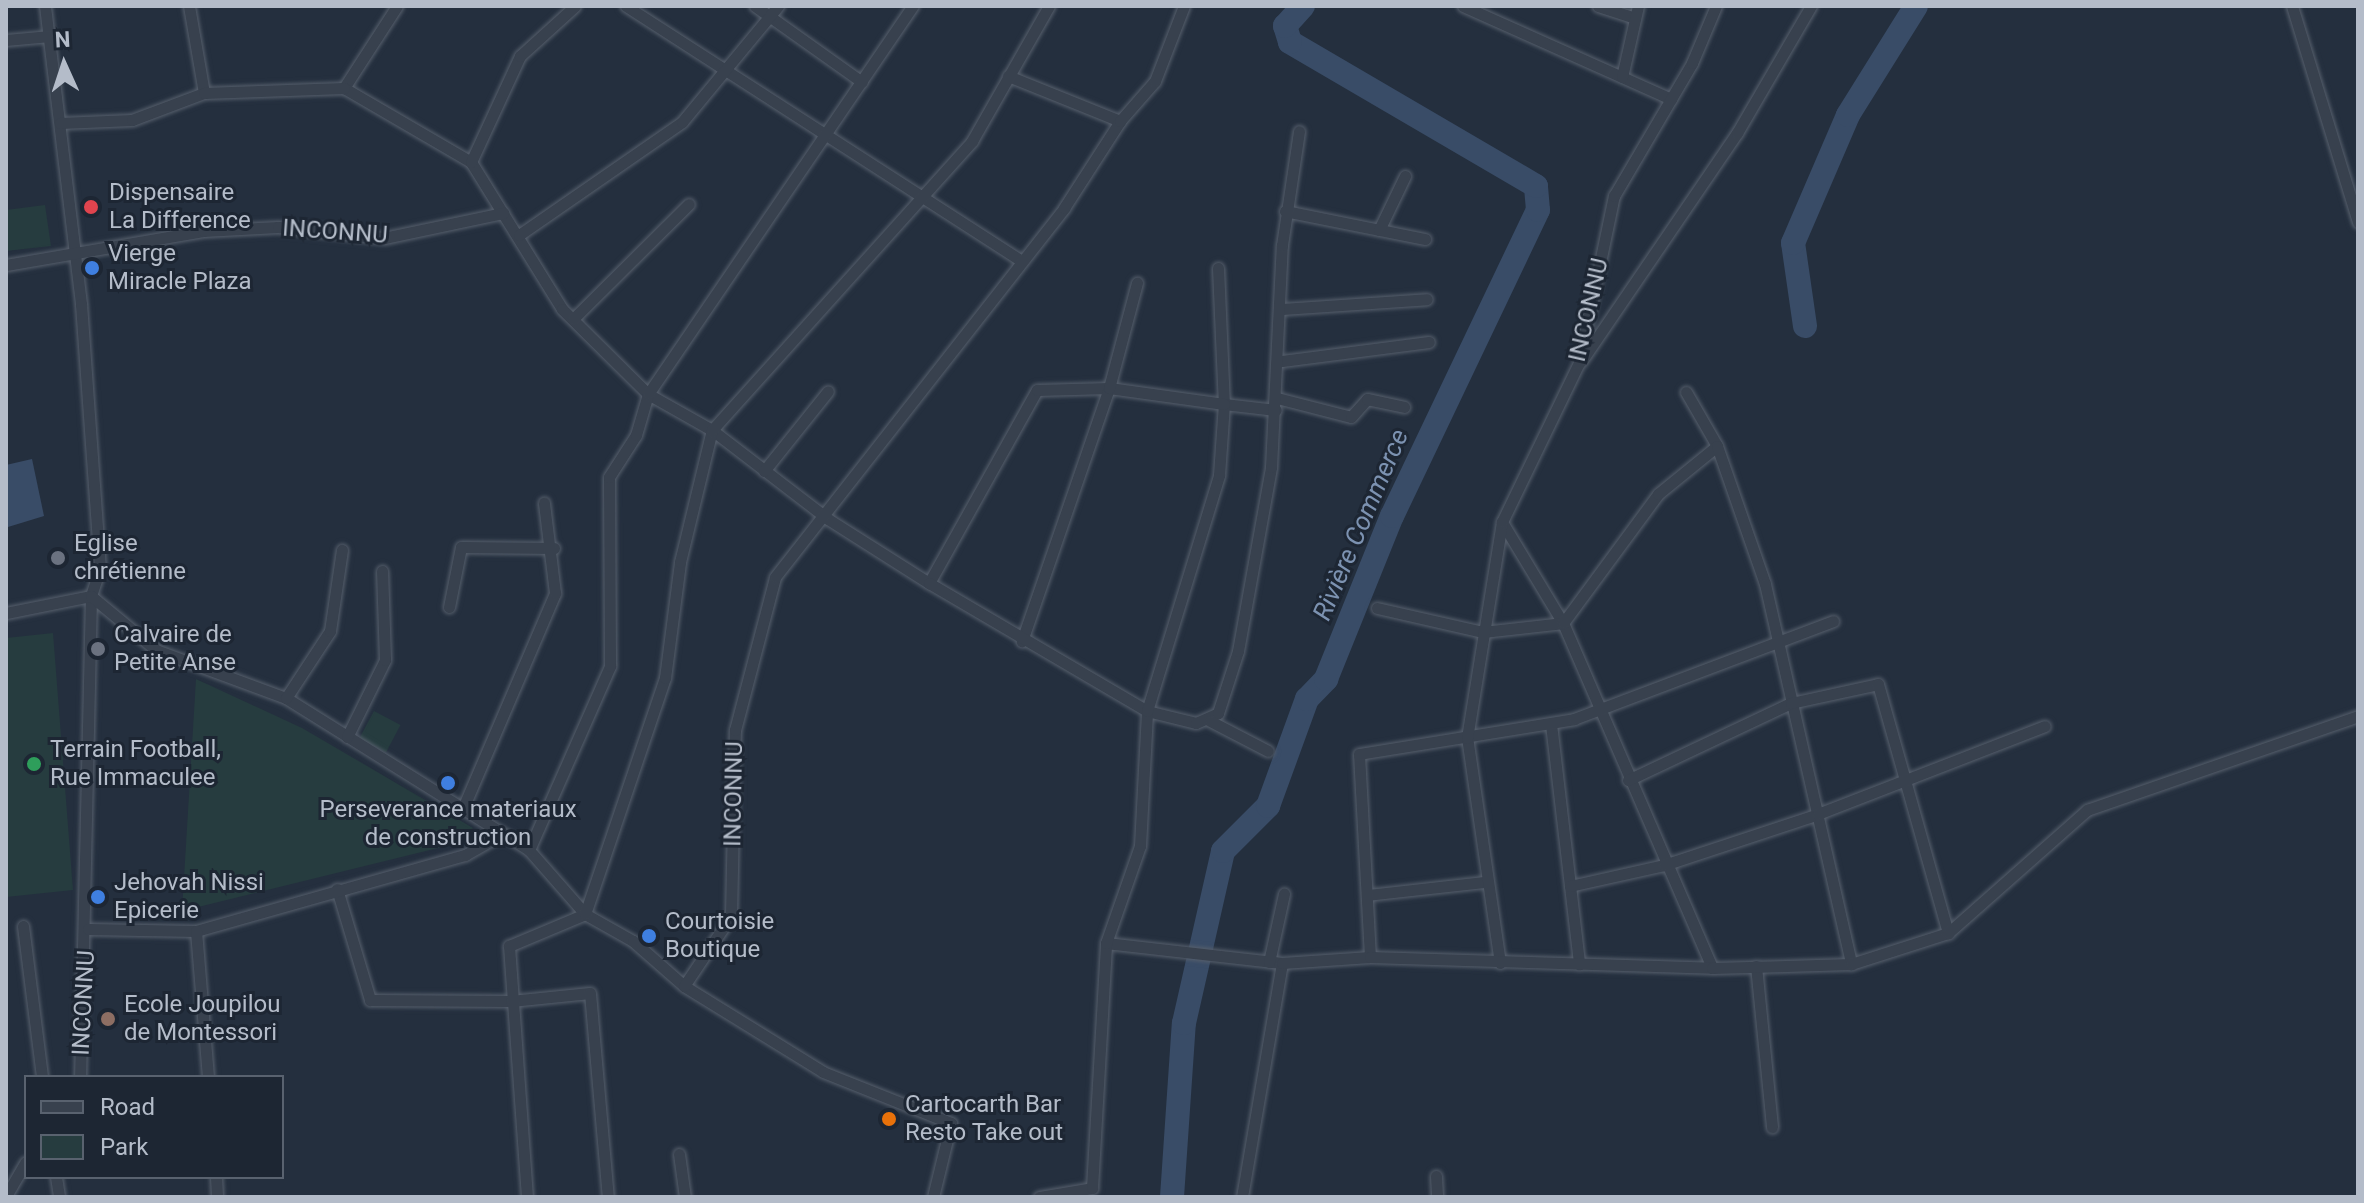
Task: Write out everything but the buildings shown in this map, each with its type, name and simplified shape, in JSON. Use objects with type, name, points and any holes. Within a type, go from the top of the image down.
[{"type":"street","name":"INCONNU","points":[[45,6],[60,123],[70,253],[81,304],[100,568],[91,596],[88,929],[80,1075]]},
{"type":"street","points":[[189,6],[204,93]]},
{"type":"street","points":[[344,88],[397,6]]},
{"type":"street","points":[[471,162],[520,56],[575,6]]},
{"type":"street","points":[[626,6],[725,68],[824,139],[1021,261]]},
{"type":"street","points":[[755,6],[862,82]]},
{"type":"street","points":[[519,235],[682,122],[778,6]]},
{"type":"street","points":[[529,850],[610,666],[609,477],[636,435],[648,394],[913,6]]},
{"type":"street","points":[[527,1197],[509,946],[585,914],[665,678],[680,562],[712,430],[972,141],[1049,6]]},
{"type":"street","name":"INCONNU","points":[[684,986],[731,916],[735,730],[775,577],[807,530],[828,519],[1021,261],[1120,121],[1155,81],[1184,6]]},
{"type":"street","points":[[1463,6],[1671,99]]},
{"type":"street","points":[[1598,6],[1637,12],[1622,77]]},
{"type":"street","name":"INCONNU","points":[[1500,963],[1485,882],[1467,738],[1502,522],[1579,363],[1614,196],[1692,63],[1716,6]]},
{"type":"street","points":[[1579,363],[1737,133],[1811,6]]},
{"type":"street","points":[[2292,6],[2358,222]]},
{"type":"street","points":[[6,40],[50,36]]},
{"type":"street","points":[[1008,76],[1120,121]]},
{"type":"street","points":[[60,123],[132,120],[204,93],[344,88],[471,162],[573,319],[648,394],[712,430],[828,519],[1022,641],[1149,706],[1210,721],[1268,751]]},
{"type":"street","points":[[1210,721],[1238,651],[1252,586],[1282,361],[1285,211],[1299,131]]},
{"type":"street","points":[[1379,230],[1405,176]]},
{"type":"street","points":[[573,319],[689,204]]},
{"type":"street","points":[[1285,211],[1425,239]]},
{"type":"street","name":"INCONNU","points":[[6,265],[258,227],[384,238],[503,213]]},
{"type":"street","points":[[1039,1197],[1092,1188],[1106,943],[1140,846],[1149,706],[1219,475],[1224,404],[1218,268]]},
{"type":"street","points":[[1022,641],[1109,388],[1137,283]]},
{"type":"street","points":[[1282,309],[1427,299]]},
{"type":"street","points":[[1282,361],[1429,342]]},
{"type":"street","points":[[929,583],[1037,390],[1109,388],[1224,404],[1277,404],[1351,417],[1367,399],[1404,407]]},
{"type":"street","points":[[764,471],[828,391]]},
{"type":"street","points":[[1686,392],[1717,446],[1749,530],[1851,964]]},
{"type":"street","points":[[1377,608],[1483,632],[1563,623],[1658,494],[1717,446]]},
{"type":"street","points":[[463,808],[555,593],[554,548],[544,503]]},
{"type":"street","points":[[1502,522],[1563,623],[1664,865],[1712,968]]},
{"type":"street","points":[[449,607],[452,567],[468,543],[554,548]]},
{"type":"street","points":[[286,698],[330,631],[342,550]]},
{"type":"street","points":[[347,737],[385,660],[382,571]]},
{"type":"street","points":[[6,613],[91,596],[156,650],[286,698],[463,808],[500,835],[529,850],[585,914],[633,941],[684,986],[823,1072],[951,1123],[933,1197]]},
{"type":"street","points":[[1370,957],[1359,754],[1551,724],[1598,712],[1833,621]]},
{"type":"street","points":[[1628,780],[1791,703],[1878,684],[1948,933]]},
{"type":"street","points":[[1106,943],[1160,952],[1282,963],[1370,957],[1712,968],[1851,964],[1948,933],[2087,810],[2358,716]]},
{"type":"street","points":[[1551,724],[1579,964]]},
{"type":"street","points":[[1570,886],[1664,865],[1818,814],[1903,780],[1976,759],[2045,726]]},
{"type":"street","name":"INCONNU","points":[[88,929],[196,931],[465,855],[500,835]]},
{"type":"street","points":[[1367,895],[1485,882]]},
{"type":"street","points":[[337,889],[370,1000],[511,1001],[590,993],[608,1197]]},
{"type":"street","points":[[1269,962],[1284,894]]},
{"type":"street","name":"INCONNU","points":[[23,926],[42,1075]]},
{"type":"street","points":[[196,931],[208,1075]]},
{"type":"street","points":[[1244,1197],[1282,963]]},
{"type":"street","points":[[1756,966],[1772,1127]]},
{"type":"street","points":[[679,1154],[685,1197]]},
{"type":"street","points":[[6,1196],[24,1165]]},
{"type":"street","points":[[1436,1176],[1437,1197]]},
{"type":"green space","points":[[45,205],[51,246],[6,251],[6,210]]},
{"type":"green space","name":"Terrain Football, Rue Immaculee","points":[[53,633],[73,890],[6,897],[6,638]]},
{"type":"green space","points":[[196,679],[302,728],[473,828],[442,847],[182,911]]},
{"type":"green space","points":[[374,711],[400,725],[386,752],[359,738]]},
{"type":"water","points":[[32,459],[44,516],[8,527],[6,465]]},
{"type":"waterway","name":"Rivière Commerce","points":[[1172,1197],[1184,1023],[1223,851],[1268,806],[1307,699],[1326,679],[1392,516],[1538,210],[1536,186],[1290,42],[1285,26],[1303,6]]},
{"type":"waterway","points":[[1805,326],[1793,243],[1848,115],[1916,6]]},
{"type":"place","name":"Dispensaire La Difference","points":[[91,207]]},
{"type":"place","name":"Vierge Miracle Plaza","points":[[92,268]]},
{"type":"place","name":"Eglise chrétienne","points":[[58,558]]},
{"type":"place","name":"Calvaire de Petite Anse","points":[[98,649]]},
{"type":"place","name":"Terrain Football, Rue Immaculee","points":[[34,764]]},
{"type":"place","name":"Perseverance materiaux de construction","points":[[448,783]]},
{"type":"place","name":"Jehovah Nissi Epicerie","points":[[98,897]]},
{"type":"place","name":"Courtoisie Boutique","points":[[649,936]]},
{"type":"place","name":"Ecole Joupilou de Montessori","points":[[108,1019]]},
{"type":"place","name":"Cartocarth Bar Resto Take out","points":[[889,1119]]}]
